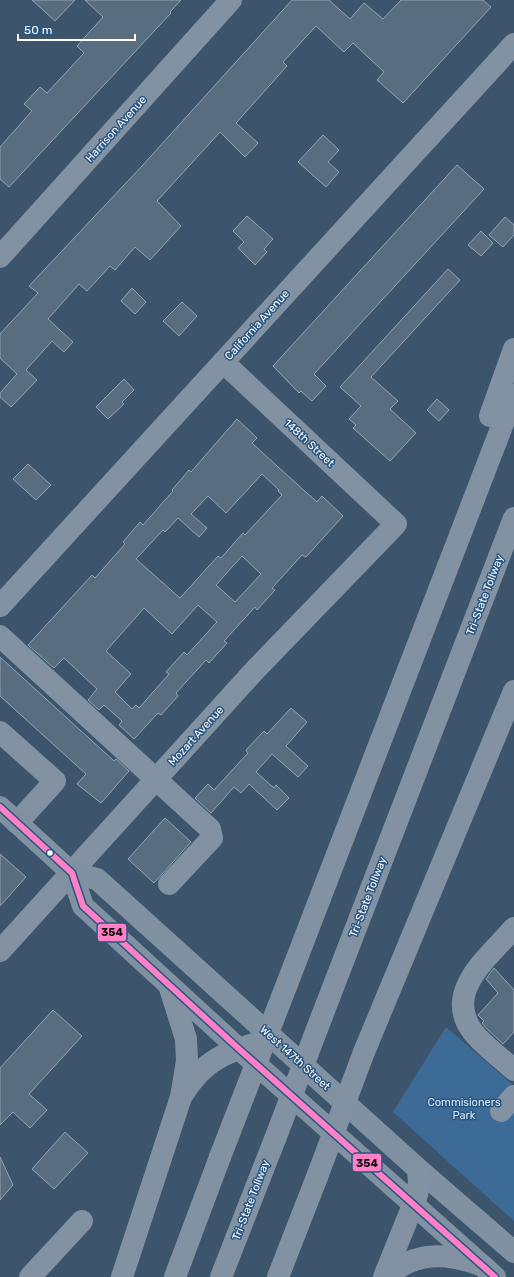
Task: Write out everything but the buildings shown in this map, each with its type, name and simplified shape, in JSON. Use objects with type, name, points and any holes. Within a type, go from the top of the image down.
[{"type":"main road","name":"Harrison Avenue","points":[[0,257],[231,0]]},
{"type":"main road","name":"California Avenue","points":[[0,606],[514,44]]},
{"type":"main road","points":[[467,515],[480,444],[514,349]]},
{"type":"main road","name":"148th Street","points":[[223,362],[396,524]]},
{"type":"main road","points":[[175,1277],[514,395]]},
{"type":"main road","name":"Tri-State Tollway","points":[[221,1277],[514,518]]},
{"type":"main road","name":"Mozart Avenue","points":[[0,951],[72,874],[256,669],[396,524]]},
{"type":"main road","points":[[0,636],[210,829],[212,838],[169,884]]},
{"type":"main road","points":[[278,1277],[364,1052],[514,691]]},
{"type":"main road","points":[[0,732],[55,781],[5,813],[72,874],[82,906],[239,1049],[489,1271]]},
{"type":"main road","name":"West 147th Street","points":[[72,874],[97,879],[418,1169],[514,1252]]},
{"type":"main road","points":[[514,928],[474,972],[465,988],[463,1002],[467,1021],[474,1032],[514,1070]]},
{"type":"main road","points":[[122,1277],[181,1097],[187,1061],[186,1039],[169,985]]},
{"type":"main road","points":[[181,1097],[193,1079],[208,1064],[219,1056],[272,1038]]},
{"type":"main road","points":[[384,1277],[414,1204],[418,1186],[418,1169]]},
{"type":"main road","points":[[30,1277],[82,1221]]},
{"type":"main road","points":[[388,1277],[404,1265],[426,1256],[456,1257],[489,1271]]},
{"type":"green space","name":"Commisioners Park","points":[[446,1027],[514,1086],[514,1221],[393,1112]]},
{"type":"transit line","name":"354","points":[[0,807],[72,873],[83,906],[239,1049],[495,1277]]}]
